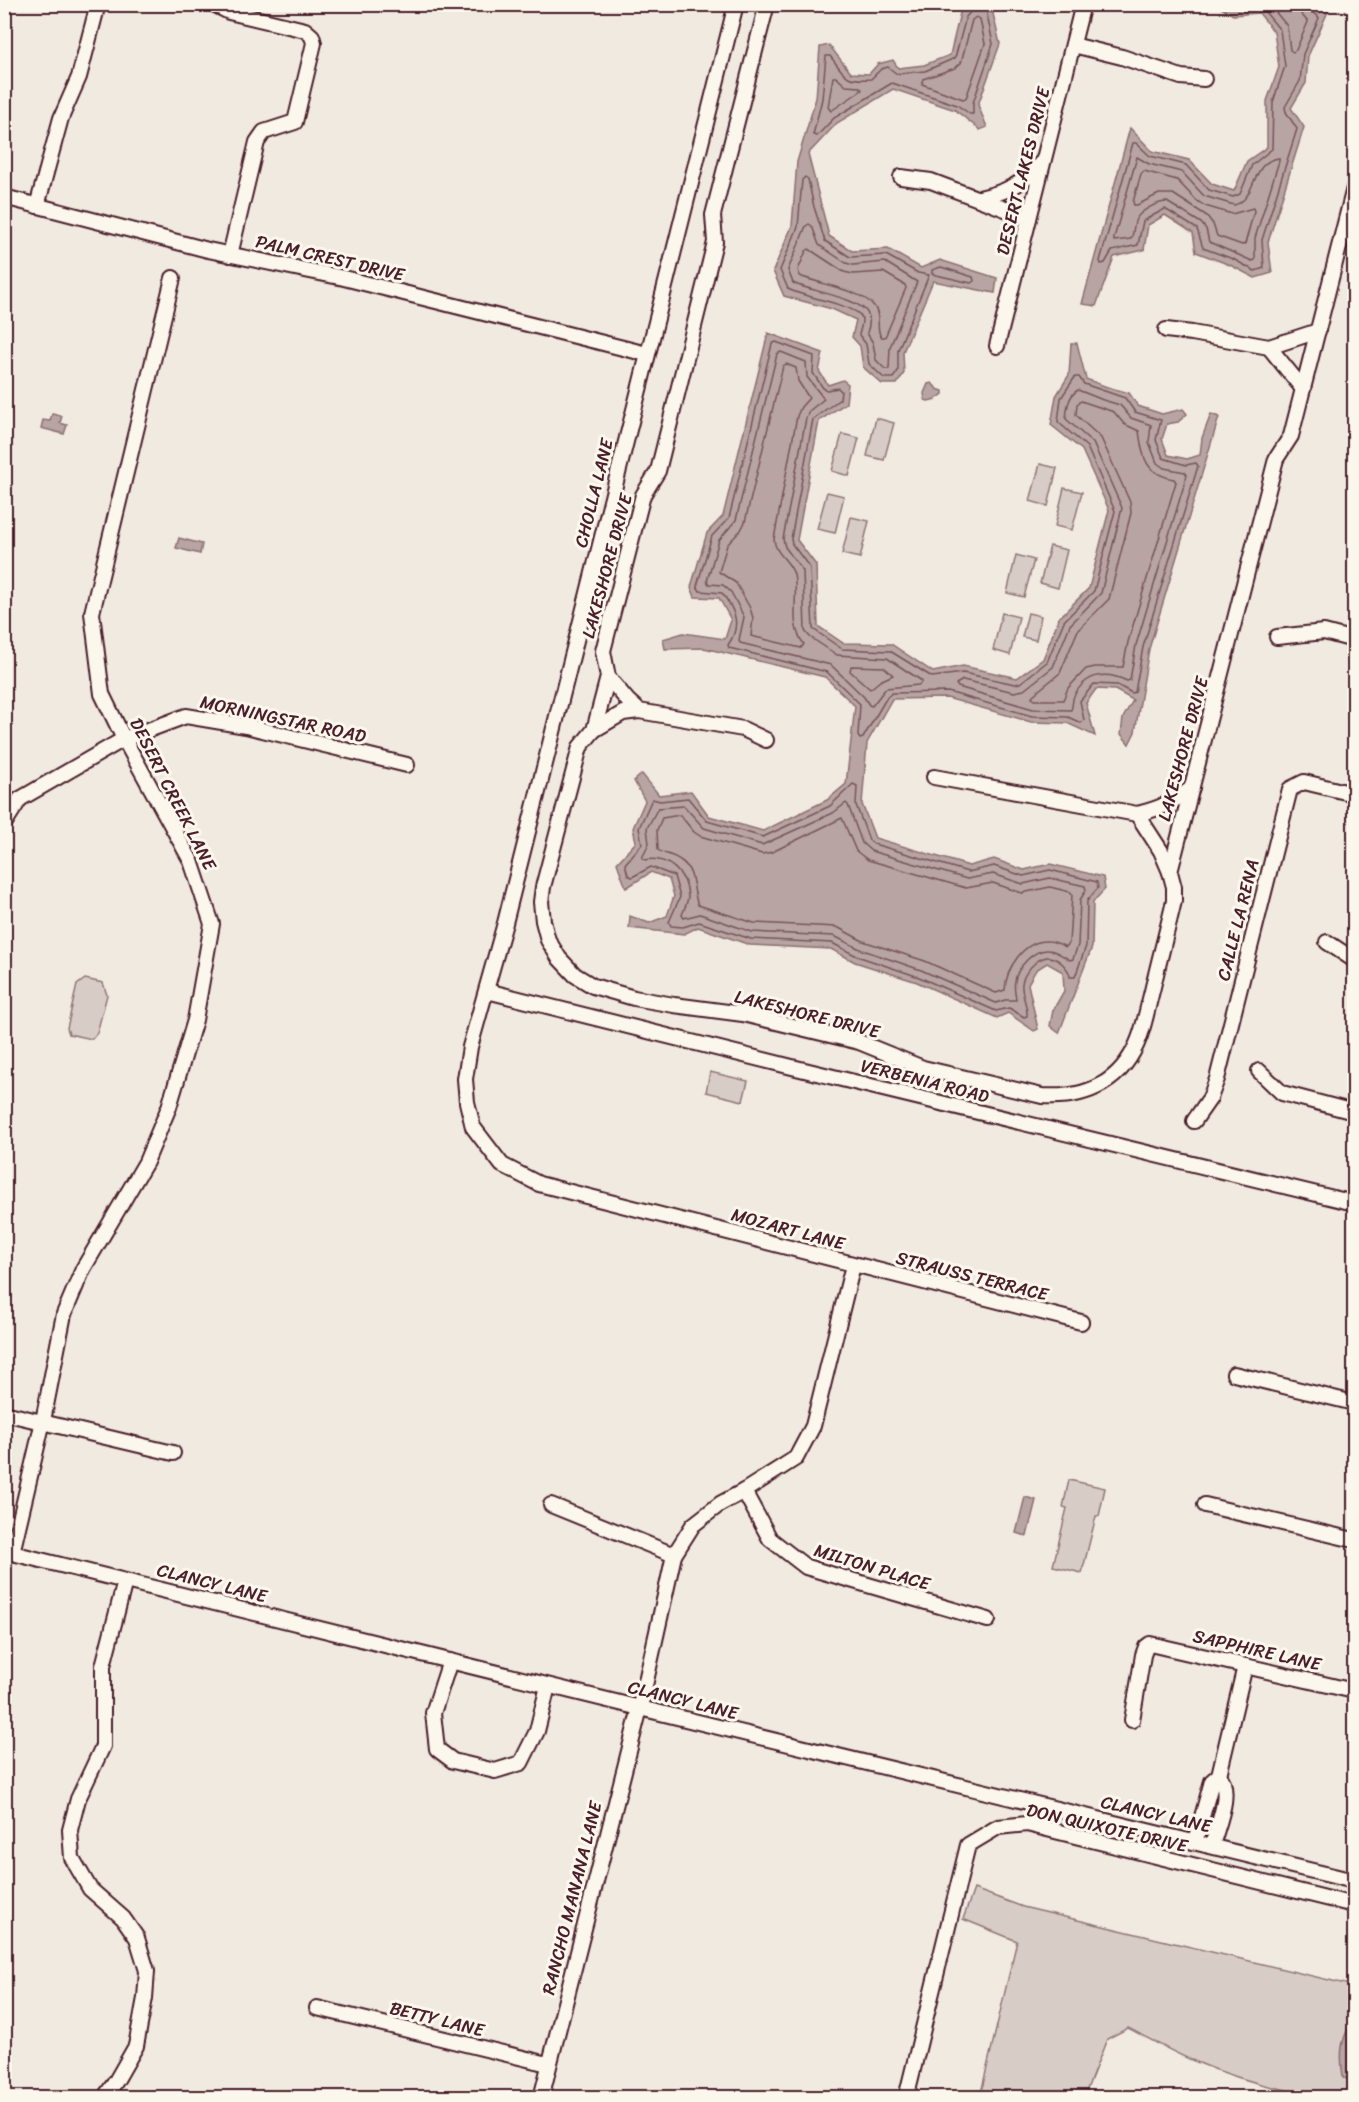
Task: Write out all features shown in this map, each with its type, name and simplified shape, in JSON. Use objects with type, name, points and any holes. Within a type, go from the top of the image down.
[{"type":"street","points":[[37,206],[61,117],[80,76],[98,4]]},
{"type":"street","points":[[213,4],[229,12],[296,26],[312,36],[313,52],[295,122],[264,132],[257,142],[230,255]]},
{"type":"street","name":"CHOLLA LANE","points":[[487,991],[735,4]]},
{"type":"street","name":"LAKESHORE DRIVE","points":[[767,4],[713,215],[715,242],[658,471],[643,495],[603,651],[608,676],[594,730],[580,747],[543,886],[541,902],[548,940],[559,958],[575,975],[593,986],[634,998],[743,1014],[848,1039],[923,1068],[1042,1096],[1062,1098],[1099,1087],[1125,1065],[1141,1035],[1174,901],[1174,887],[1170,872],[1276,459],[1291,436],[1354,188]]},
{"type":"street","name":"DESERT LAKES DRIVE","points":[[997,346],[1083,4]]},
{"type":"street","points":[[1073,45],[1129,59],[1181,78],[1204,80]]},
{"type":"street","points":[[978,198],[996,195],[1014,187],[1032,175],[1044,159]]},
{"type":"street","points":[[901,177],[931,181],[1029,218]]},
{"type":"street","name":"PALM CREST DRIVE","points":[[4,196],[230,255],[345,278],[647,354]]},
{"type":"street","name":"DESERT CREEK LANE","points":[[8,1552],[43,1421],[64,1314],[83,1269],[146,1162],[169,1107],[195,1020],[212,924],[191,861],[102,694],[92,613],[173,278]]},
{"type":"street","points":[[1166,330],[1269,347],[1318,331]]},
{"type":"street","points":[[1269,347],[1303,388]]},
{"type":"street","points":[[1277,637],[1324,632],[1354,640]]},
{"type":"street","points":[[608,676],[639,711]]},
{"type":"street","points":[[594,730],[623,714],[639,711],[743,729],[766,740]]},
{"type":"street","name":"MORNINGSTAR ROAD","points":[[4,824],[20,799],[124,739],[186,716],[246,726],[407,765]]},
{"type":"street","points":[[934,777],[1137,814],[1174,802],[1192,788]]},
{"type":"street","name":"CALLE LA RENA","points":[[1194,1121],[1210,1098],[1216,1079],[1290,789],[1304,782],[1354,794]]},
{"type":"street","points":[[1137,814],[1161,851],[1170,872]]},
{"type":"street","points":[[1328,942],[1354,960]]},
{"type":"street","name":"VERBENIA ROAD","points":[[487,991],[1354,1203]]},
{"type":"street","name":"MOZART LANE","points":[[487,991],[470,1047],[465,1079],[467,1102],[473,1127],[502,1166],[539,1184],[853,1265],[813,1426],[796,1458],[720,1504],[693,1525],[674,1554],[640,1708]]},
{"type":"street","points":[[1259,1071],[1282,1093],[1354,1112]]},
{"type":"street","name":"STRAUSS TERRACE","points":[[853,1265],[1081,1322]]},
{"type":"street","points":[[1234,1374],[1354,1403]]},
{"type":"street","points":[[4,1413],[173,1453]]},
{"type":"street","name":"MILTON PLACE","points":[[744,1491],[770,1539],[806,1567],[988,1620]]},
{"type":"street","points":[[551,1505],[674,1554]]},
{"type":"street","points":[[1205,1505],[1354,1540]]},
{"type":"street","name":"CLANCY LANE","points":[[8,1552],[548,1686],[1354,1881]]},
{"type":"street","points":[[104,2097],[136,2046],[145,1998],[147,1971],[137,1938],[123,1918],[90,1889],[72,1858],[70,1830],[78,1799],[103,1746],[103,1666],[125,1581]]},
{"type":"street","name":"SAPPHIRE LANE","points":[[1132,1720],[1143,1655],[1150,1644],[1354,1691]]},
{"type":"street","points":[[450,1661],[433,1713],[437,1749],[453,1761],[464,1764],[495,1771],[521,1763],[537,1731],[548,1686]]},
{"type":"street","points":[[1195,1842],[1212,1781],[1219,1775],[1245,1666]]},
{"type":"street","name":"RANCHO MANANA LANE","points":[[541,2097],[640,1708]]},
{"type":"street","points":[[1212,1846],[1224,1798],[1224,1781],[1219,1775]]},
{"type":"street","name":"DON QUIXOTE DRIVE","points":[[906,2097],[968,1845],[998,1827],[1027,1824],[1354,1905]]},
{"type":"street","name":"BETTY LANE","points":[[318,2008],[548,2064]]},
{"type":"shaded area","points":[[876,418],[894,423],[884,460],[867,456]]},
{"type":"shaded area","points":[[842,434],[859,438],[849,476],[832,471]]},
{"type":"shaded area","points":[[1040,464],[1057,468],[1048,506],[1030,501]]},
{"type":"shaded area","points":[[1064,488],[1082,492],[1072,530],[1055,526]]},
{"type":"shaded area","points":[[827,492],[844,496],[835,533],[817,529]]},
{"type":"shaded area","points":[[851,517],[869,521],[860,558],[842,554]]},
{"type":"shaded area","points":[[1050,546],[1067,550],[1058,588],[1040,583]]},
{"type":"shaded area","points":[[1016,555],[1034,560],[1024,597],[1007,593]]},
{"type":"shaded area","points":[[1002,613],[1019,617],[1010,655],[993,650]]},
{"type":"shaded area","points":[[1028,613],[1041,616],[1036,640],[1022,637]]},
{"type":"shaded area","points":[[85,979],[103,983],[107,995],[97,1033],[92,1039],[69,1034],[67,1028],[77,985]]},
{"type":"shaded area","points":[[710,1072],[748,1081],[743,1101],[706,1092]]},
{"type":"shaded area","points":[[1069,1480],[1105,1488],[1082,1573],[1053,1566],[1067,1508],[1063,1507]]},
{"type":"shaded area","points":[[974,1889],[1023,1907],[1354,1986],[1354,2097],[1313,2094],[1252,2082],[1185,2057],[1128,2028],[1107,2039],[1084,2097],[980,2097],[1017,1941],[963,1919]]},
{"type":"water","points":[[1304,4],[1317,9],[1320,5],[1331,5],[1308,56],[1306,83],[1291,108],[1304,127],[1268,242],[1272,273],[1255,278],[1230,265],[1196,252],[1193,233],[1165,215],[1148,225],[1144,250],[1114,257],[1096,306],[1082,304],[1130,128],[1152,151],[1189,160],[1212,184],[1234,191],[1247,161],[1267,147],[1267,101],[1279,67],[1274,32],[1259,13],[1233,15],[1216,5]]},
{"type":"water","points":[[969,5],[991,5],[1000,44],[978,105],[987,127],[980,130],[955,110],[893,89],[837,123],[808,154],[829,236],[852,251],[888,249],[921,268],[940,260],[997,278],[995,293],[933,281],[903,352],[904,373],[897,384],[882,384],[863,367],[860,346],[852,337],[856,320],[832,309],[784,296],[773,271],[792,226],[797,162],[816,98],[820,47],[829,45],[851,73],[869,74],[878,64],[893,60],[898,68],[924,65],[950,55],[960,13]]},
{"type":"water","points":[[768,333],[823,353],[819,371],[828,385],[843,380],[848,384],[846,403],[819,421],[797,540],[816,565],[818,626],[843,643],[891,644],[933,672],[963,666],[1017,678],[1043,659],[1059,618],[1089,588],[1109,510],[1082,450],[1051,425],[1056,396],[1069,375],[1071,344],[1077,343],[1086,379],[1129,393],[1138,406],[1162,414],[1183,409],[1187,414],[1178,422],[1167,424],[1162,439],[1168,455],[1187,459],[1200,455],[1202,438],[1211,414],[1219,417],[1149,649],[1135,732],[1129,744],[1121,734],[1123,718],[1133,700],[1115,690],[1096,689],[1086,703],[1095,736],[1067,723],[1031,722],[947,698],[892,699],[867,743],[862,804],[875,838],[969,866],[994,859],[1024,870],[1050,864],[1103,877],[1105,889],[1093,902],[1092,947],[1059,1033],[1050,1026],[1053,1010],[1064,991],[1063,972],[1047,963],[1036,970],[1028,984],[1038,1029],[1034,1031],[1008,1013],[997,1018],[917,982],[855,962],[831,949],[750,945],[698,927],[684,934],[629,928],[630,916],[649,923],[667,916],[674,896],[669,879],[651,872],[626,888],[617,863],[636,842],[633,828],[645,801],[634,781],[642,774],[659,795],[691,791],[709,816],[763,831],[827,800],[846,784],[855,706],[825,677],[704,648],[665,649],[663,639],[683,633],[725,639],[731,620],[719,598],[695,597],[691,587],[707,533],[723,516]]},
{"type":"water","points":[[932,383],[937,389],[943,391],[943,394],[928,401],[925,400],[924,393],[928,384]]},
{"type":"water","points":[[52,414],[62,416],[60,423],[67,425],[64,434],[41,428],[43,420],[50,421]]},
{"type":"water","points":[[179,538],[202,544],[200,554],[176,548]]},
{"type":"water","points":[[1025,1497],[1036,1500],[1027,1536],[1016,1533]]},
{"type":"water","points":[[1354,2017],[1354,2083],[1343,2077],[1341,2060],[1346,2032]]}]
